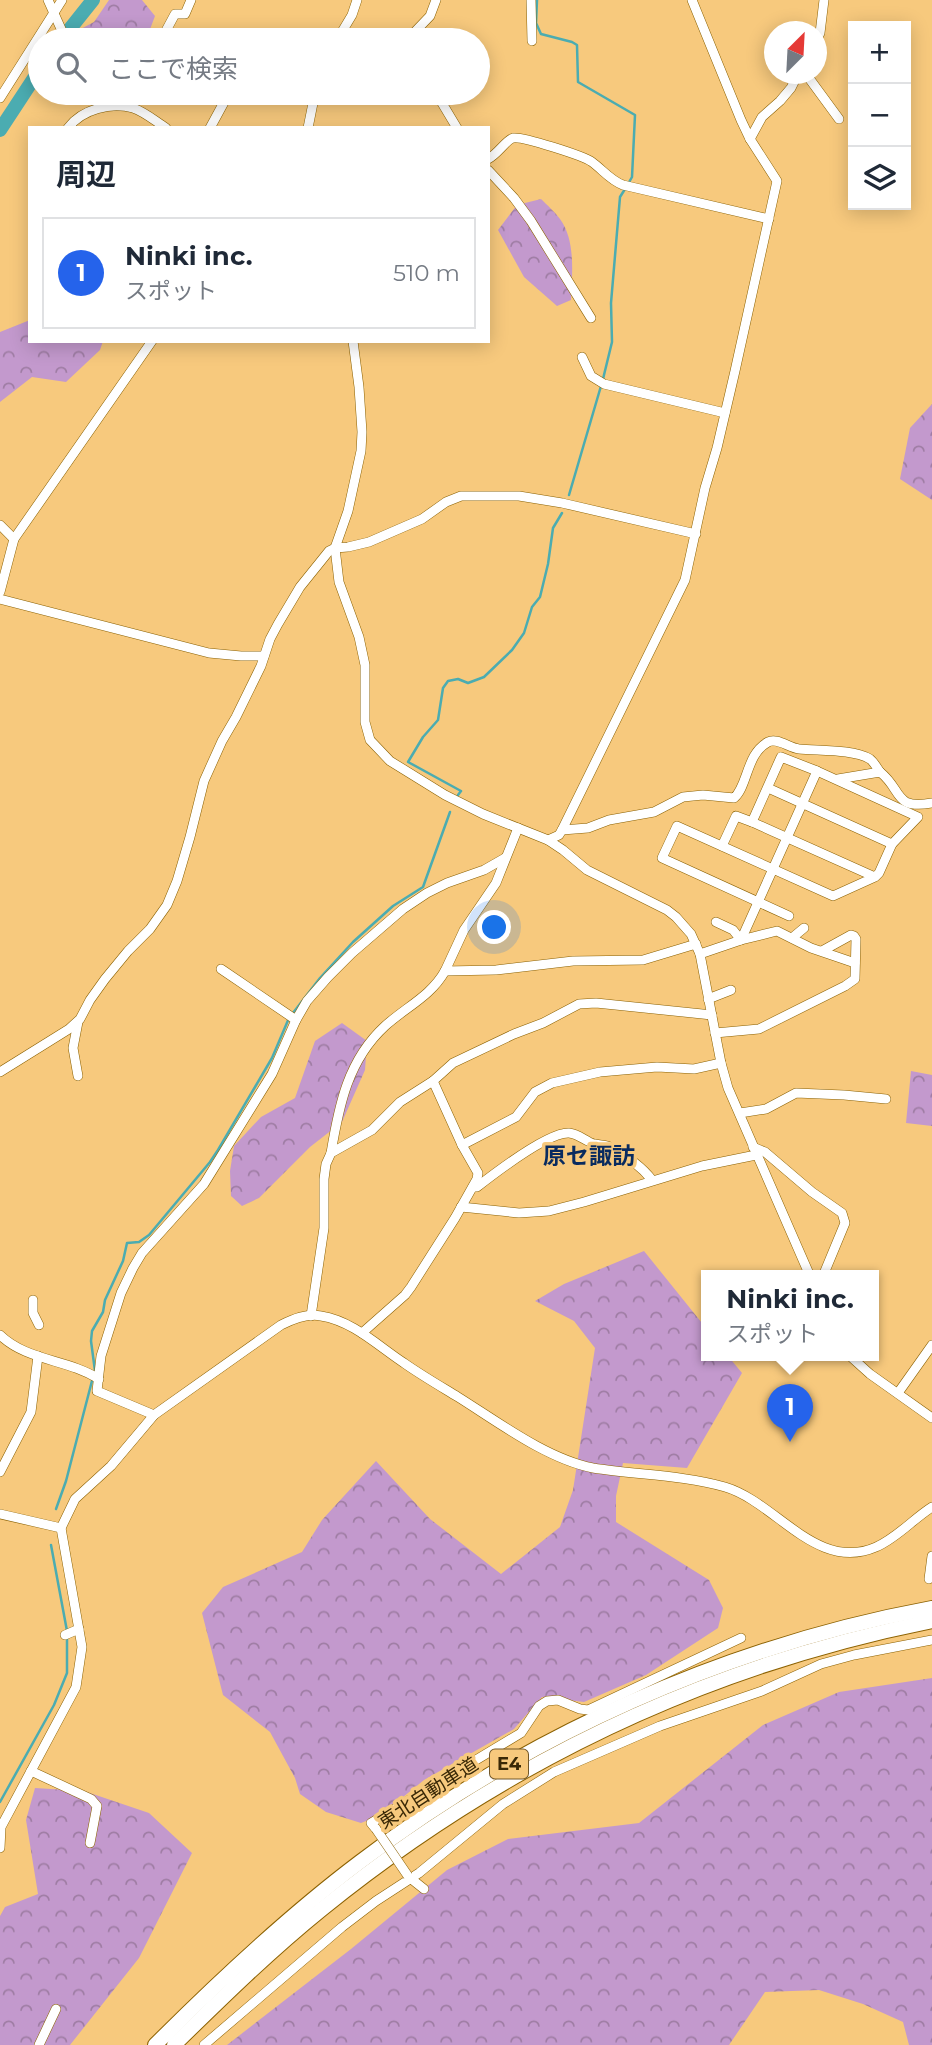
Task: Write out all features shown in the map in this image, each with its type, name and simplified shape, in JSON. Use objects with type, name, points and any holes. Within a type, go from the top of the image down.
[{"type":"highway","name":"東北自動車道","points":[[155,2045],[263,1942],[362,1860],[432,1812],[530,1752],[631,1702],[704,1672],[816,1635],[932,1608]]},
{"type":"highway","name":"東北自動車道","points":[[174,2045],[271,1953],[372,1869],[431,1827],[535,1764],[650,1708],[710,1684],[859,1636],[932,1621]]},
{"type":"street","points":[[48,0],[60,28]]},
{"type":"street","points":[[45,28],[62,0]]},
{"type":"street","points":[[167,28],[175,14],[185,14],[191,0]]},
{"type":"street","points":[[344,28],[358,0]]},
{"type":"street","points":[[418,28],[430,16],[436,0]]},
{"type":"street","points":[[531,0],[532,41]]},
{"type":"street","points":[[548,840],[559,835],[562,830],[685,580],[777,181],[750,139],[692,0]]},
{"type":"street","points":[[821,21],[824,0]]},
{"type":"street","points":[[0,98],[28,54]]},
{"type":"street","points":[[750,139],[762,117],[780,101],[793,84]]},
{"type":"street","points":[[813,84],[839,119]]},
{"type":"street","points":[[211,126],[222,105]]},
{"type":"street","points":[[308,126],[313,105]]},
{"type":"street","points":[[443,105],[456,126]]},
{"type":"street","points":[[70,126],[78,118],[102,106],[131,107],[163,126]]},
{"type":"street","points":[[490,158],[512,138],[526,139],[588,159],[611,179],[634,188],[769,219]]},
{"type":"street","points":[[490,172],[531,221],[591,318]]},
{"type":"street","points":[[0,592],[14,539],[151,343]]},
{"type":"street","points":[[353,343],[359,387],[361,451],[348,511],[335,548],[339,582],[359,637],[365,665],[365,722],[370,740],[390,761],[445,795],[548,840],[587,870],[667,910],[691,933],[700,954],[728,1088],[807,1270]]},
{"type":"street","points":[[582,357],[591,376],[601,383],[724,413]]},
{"type":"street","points":[[0,1072],[79,1020],[105,979],[150,929],[167,905],[177,881],[204,781],[222,740],[261,667],[278,624],[300,587],[324,556],[335,548],[348,547],[379,537],[422,519],[446,502],[461,496],[519,496],[562,503],[696,534]]},
{"type":"street","points":[[0,525],[14,539]]},
{"type":"street","points":[[0,599],[209,653],[264,656]]},
{"type":"street","points":[[562,830],[588,828],[609,820],[654,812],[683,797],[703,795],[734,798],[741,790],[748,767],[766,743],[772,741],[794,748],[829,750],[872,760],[895,793],[904,801],[915,805],[932,803]]},
{"type":"street","points":[[752,822],[781,757],[918,817],[892,844],[875,877],[834,897],[677,826],[662,858],[789,916]]},
{"type":"street","points":[[741,940],[817,771]]},
{"type":"street","points":[[836,779],[880,772]]},
{"type":"street","points":[[768,788],[892,844]]},
{"type":"street","points":[[722,846],[736,816],[875,877]]},
{"type":"street","points":[[311,1316],[324,1228],[324,1178],[342,1095],[361,1053],[386,1025],[438,983],[464,930],[496,883],[518,828]]},
{"type":"street","points":[[155,1415],[97,1391],[101,1356],[121,1293],[133,1268],[142,1254],[204,1184],[272,1074],[292,1017],[328,977],[403,909],[447,883],[484,870],[505,858]]},
{"type":"street","points":[[716,922],[733,930],[741,940]]},
{"type":"street","points":[[792,938],[804,928]]},
{"type":"street","points":[[700,954],[776,931],[855,963]]},
{"type":"street","points":[[715,1034],[760,1029],[855,979],[854,936],[850,935],[822,951]]},
{"type":"street","points":[[445,971],[496,970],[573,961],[643,960],[696,944]]},
{"type":"street","points":[[221,969],[292,1017]]},
{"type":"street","points":[[708,999],[731,990]]},
{"type":"street","points":[[331,1153],[372,1130],[400,1102],[453,1063],[544,1023],[579,1004],[596,1003],[712,1015]]},
{"type":"street","points":[[78,1076],[74,1048],[79,1020]]},
{"type":"street","points":[[462,1145],[516,1116],[535,1092],[552,1083],[613,1070],[657,1066],[694,1069],[721,1063]]},
{"type":"street","points":[[362,1334],[405,1295],[473,1187],[478,1173],[462,1145],[433,1080]]},
{"type":"street","points":[[740,1113],[766,1109],[796,1093],[886,1099]]},
{"type":"street","points":[[473,1187],[477,1187],[541,1143],[556,1135],[568,1133],[607,1146],[645,1171],[652,1180]]},
{"type":"street","points":[[461,1207],[519,1213],[549,1211],[755,1151],[765,1152],[842,1213],[845,1223],[825,1270]]},
{"type":"street","points":[[33,1300],[33,1313],[39,1325]]},
{"type":"street","points":[[0,1847],[1,1827],[76,1687],[82,1647],[73,1632],[61,1528],[75,1500],[111,1466],[155,1415],[296,1317],[320,1315],[338,1321],[553,1455],[593,1468],[724,1487],[751,1499],[806,1538],[831,1550],[849,1552],[877,1547],[932,1507]]},
{"type":"street","points":[[0,1335],[19,1351],[84,1370],[99,1379]]},
{"type":"street","points":[[898,1394],[932,1345]]},
{"type":"street","points":[[0,1472],[31,1412],[38,1356]]},
{"type":"street","points":[[856,1361],[932,1418]]},
{"type":"street","points":[[0,1514],[61,1528]]},
{"type":"street","points":[[929,1580],[932,1556]]},
{"type":"street","points":[[424,1889],[409,1877],[371,1823],[521,1732],[539,1706],[547,1701],[563,1701],[588,1710],[741,1638]]},
{"type":"street","points":[[204,2045],[342,1927],[503,1804],[554,1772],[660,1726],[761,1691],[821,1664],[932,1640]]},
{"type":"street","points":[[31,1770],[91,1799],[97,1806],[90,1843]]},
{"type":"street","points":[[39,2045],[56,2009]]},
{"type":"green space","points":[[109,0],[142,0],[155,16],[150,28],[83,28],[94,22]]},
{"type":"green space","points":[[541,199],[560,219],[571,247],[571,300],[557,306],[524,277],[498,230],[517,205]]},
{"type":"green space","points":[[28,321],[28,343],[102,343],[100,350],[66,382],[32,377],[0,402],[0,332]]},
{"type":"green space","points":[[932,404],[932,500],[900,479],[910,428]]},
{"type":"green space","points":[[342,1023],[367,1041],[365,1070],[342,1122],[310,1147],[259,1198],[242,1206],[231,1196],[230,1171],[234,1146],[261,1117],[295,1098],[315,1041]]},
{"type":"green space","points":[[911,1071],[932,1075],[932,1126],[906,1123]]},
{"type":"green space","points":[[644,1251],[701,1322],[701,1361],[732,1361],[742,1373],[687,1468],[623,1463],[616,1496],[616,1522],[709,1580],[723,1608],[718,1628],[646,1675],[584,1702],[542,1697],[514,1729],[424,1780],[381,1815],[361,1823],[326,1812],[300,1794],[295,1778],[270,1732],[223,1695],[202,1613],[223,1587],[302,1552],[322,1520],[376,1461],[430,1519],[501,1574],[560,1527],[573,1490],[595,1348],[574,1321],[535,1301],[564,1284]]},
{"type":"green space","points":[[932,1678],[932,2045],[909,2045],[903,2022],[863,2004],[819,1990],[765,1992],[729,2045],[227,2045],[447,1870],[508,1839],[639,1823],[763,1725],[839,1692]]},
{"type":"green space","points":[[35,1788],[84,1791],[149,1813],[192,1853],[139,1958],[70,2045],[0,2045],[0,1916],[5,1907],[38,1894],[26,1820]]},
{"type":"waterway","points":[[71,28],[93,0]]},
{"type":"waterway","points":[[537,0],[536,23],[541,34],[577,45],[578,82],[635,115],[632,177],[628,184]]},
{"type":"waterway","points":[[0,130],[28,87]]},
{"type":"waterway","points":[[603,379],[612,342],[611,303],[620,197],[625,189]]},
{"type":"waterway","points":[[569,495],[601,386]]},
{"type":"waterway","points":[[458,795],[461,791],[408,762],[423,737],[438,720],[443,688],[448,681],[458,679],[468,683],[484,677],[512,650],[524,633],[532,607],[540,597],[553,528],[562,513]]},
{"type":"waterway","points":[[293,1013],[353,942],[393,906],[423,887],[450,812]]},
{"type":"waterway","points":[[95,1371],[92,1331],[103,1312],[105,1300],[123,1261],[127,1243],[139,1242],[149,1235],[210,1162],[272,1058],[289,1018]]},
{"type":"waterway","points":[[56,1509],[93,1377]]},
{"type":"waterway","points":[[51,1545],[67,1631]]},
{"type":"waterway","points":[[0,1802],[54,1705],[67,1673],[67,1637]]},
{"type":"place","name":"Ninki inc.","points":[[790,1442]]},
{"type":"district","name":"原セ諏訪","points":[[589,1156]]}]
